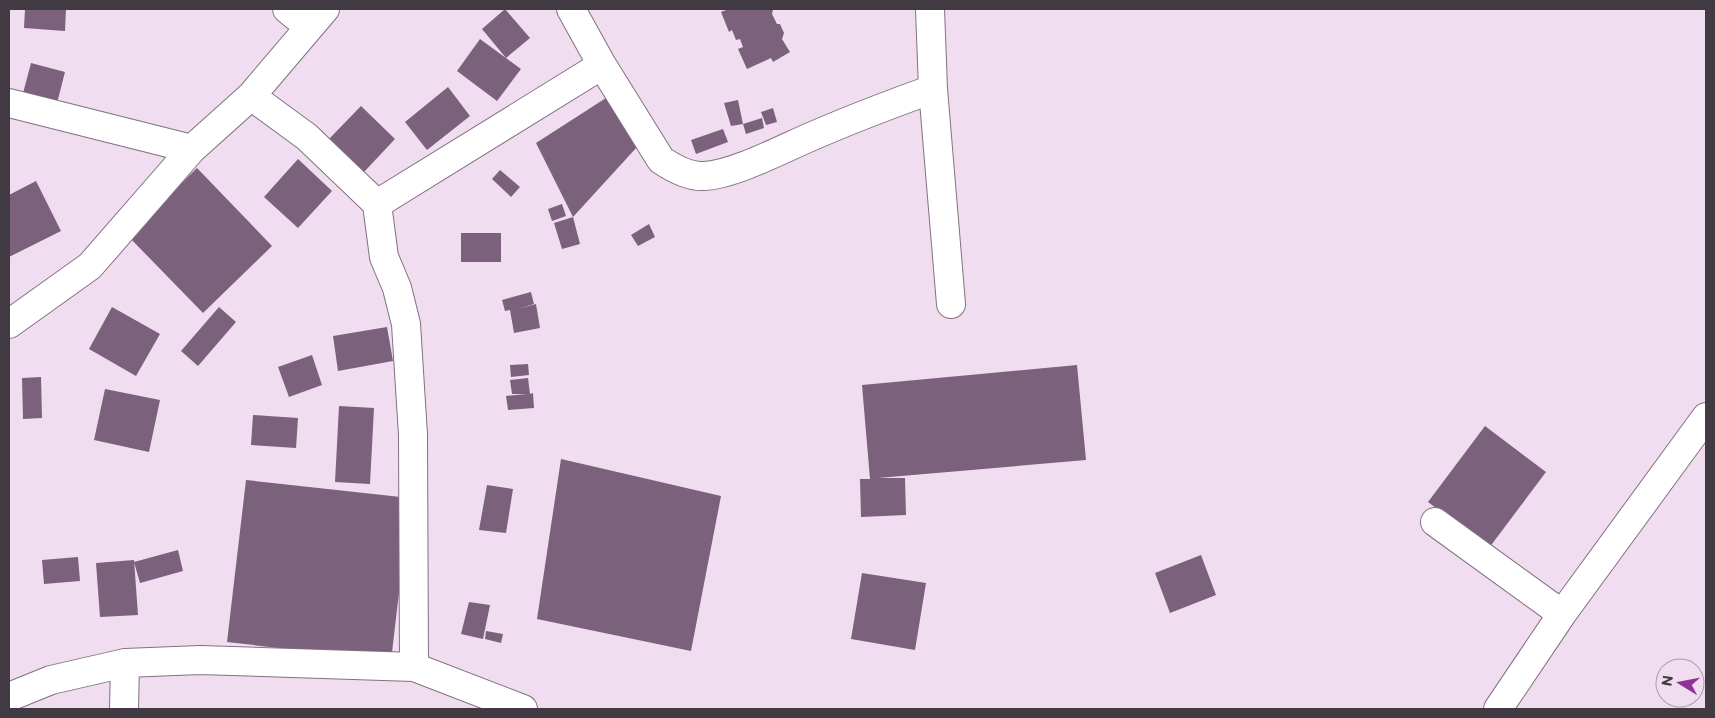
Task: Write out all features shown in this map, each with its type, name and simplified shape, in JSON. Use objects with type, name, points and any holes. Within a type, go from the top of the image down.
[{"type":"street","points":[[9,324],[90,266],[192,149],[251,96],[316,17],[287,9]]},
{"type":"street","points":[[571,9],[602,65],[661,160],[673,168],[704,176],[742,167],[855,118],[933,89]]},
{"type":"street","points":[[930,9],[933,89],[951,304]]},
{"type":"street","points":[[377,204],[602,65]]},
{"type":"street","points":[[251,96],[307,137],[377,204],[384,257],[397,288],[406,324],[413,435],[414,667]]},
{"type":"street","points":[[9,103],[192,149]]},
{"type":"street","points":[[1498,709],[1562,614],[1706,417]]},
{"type":"street","points":[[1435,522],[1562,614]]},
{"type":"street","points":[[9,697],[51,680],[125,663],[200,660],[414,667],[522,709]]},
{"type":"street","points":[[124,709],[125,663]]},
{"type":"building","points":[[25,9],[66,9],[65,31],[24,28]]},
{"type":"building","points":[[505,9],[530,38],[506,58],[482,29]]},
{"type":"building","points":[[729,9],[773,9],[772,14],[777,24],[780,24],[784,33],[782,39],[790,52],[773,62],[771,58],[747,69],[738,49],[743,47],[740,39],[736,40],[732,30],[729,32],[721,12]]},
{"type":"building","points":[[480,39],[521,69],[497,101],[457,71]]},
{"type":"building","points":[[31,63],[65,72],[56,107],[22,97]]},
{"type":"building","points":[[448,87],[470,116],[427,150],[405,122]]},
{"type":"building","points":[[606,98],[637,147],[573,217],[536,143]]},
{"type":"building","points":[[738,100],[743,124],[731,126],[724,103]]},
{"type":"building","points":[[361,106],[395,139],[364,172],[329,139]]},
{"type":"building","points":[[773,108],[777,122],[766,125],[761,112]]},
{"type":"building","points":[[762,118],[764,128],[746,134],[743,124]]},
{"type":"building","points":[[723,129],[728,142],[696,154],[691,140]]},
{"type":"building","points":[[298,159],[332,191],[298,228],[264,197]]},
{"type":"building","points":[[197,168],[272,246],[203,313],[128,236]]},
{"type":"building","points":[[500,170],[520,187],[511,197],[492,179]]},
{"type":"building","points":[[36,181],[61,231],[9,257],[9,195]]},
{"type":"building","points":[[562,204],[566,216],[552,221],[548,209]]},
{"type":"building","points":[[573,217],[580,244],[562,249],[554,223]]},
{"type":"building","points":[[649,224],[655,237],[638,246],[631,235]]},
{"type":"building","points":[[461,233],[501,233],[501,262],[461,262]]},
{"type":"building","points":[[531,292],[534,304],[517,309],[536,304],[540,328],[514,333],[510,310],[505,311],[502,300]]},
{"type":"building","points":[[112,307],[160,334],[136,376],[89,349]]},
{"type":"building","points":[[219,307],[236,322],[198,366],[181,351]]},
{"type":"building","points":[[387,327],[393,361],[338,371],[333,336]]},
{"type":"building","points":[[312,355],[322,385],[289,397],[278,367]]},
{"type":"building","points":[[528,364],[529,375],[511,377],[510,365]]},
{"type":"building","points":[[1077,365],[1086,460],[878,478],[905,478],[906,515],[861,517],[860,479],[870,479],[862,385]]},
{"type":"building","points":[[41,377],[42,418],[23,419],[22,378]]},
{"type":"building","points":[[528,378],[530,394],[533,393],[534,408],[508,410],[506,396],[527,394],[512,394],[510,380]]},
{"type":"building","points":[[105,389],[160,400],[149,452],[94,440]]},
{"type":"building","points":[[339,406],[374,408],[370,484],[335,482]]},
{"type":"building","points":[[253,415],[298,418],[296,448],[251,445]]},
{"type":"building","points":[[1485,426],[1546,472],[1489,548],[1428,502]]},
{"type":"building","points":[[561,459],[721,496],[691,651],[537,619]]},
{"type":"building","points":[[246,480],[410,498],[391,661],[227,642]]},
{"type":"building","points":[[487,485],[513,489],[506,533],[479,530]]},
{"type":"building","points":[[178,550],[183,571],[140,583],[134,562]]},
{"type":"building","points":[[1201,555],[1216,595],[1170,613],[1155,573]]},
{"type":"building","points":[[78,557],[80,581],[44,584],[42,560]]},
{"type":"building","points":[[134,560],[138,615],[100,617],[96,563]]},
{"type":"building","points":[[862,573],[926,583],[915,650],[851,639]]},
{"type":"building","points":[[469,602],[490,605],[483,639],[461,634]]},
{"type":"building","points":[[486,631],[503,634],[501,643],[485,639]]}]
